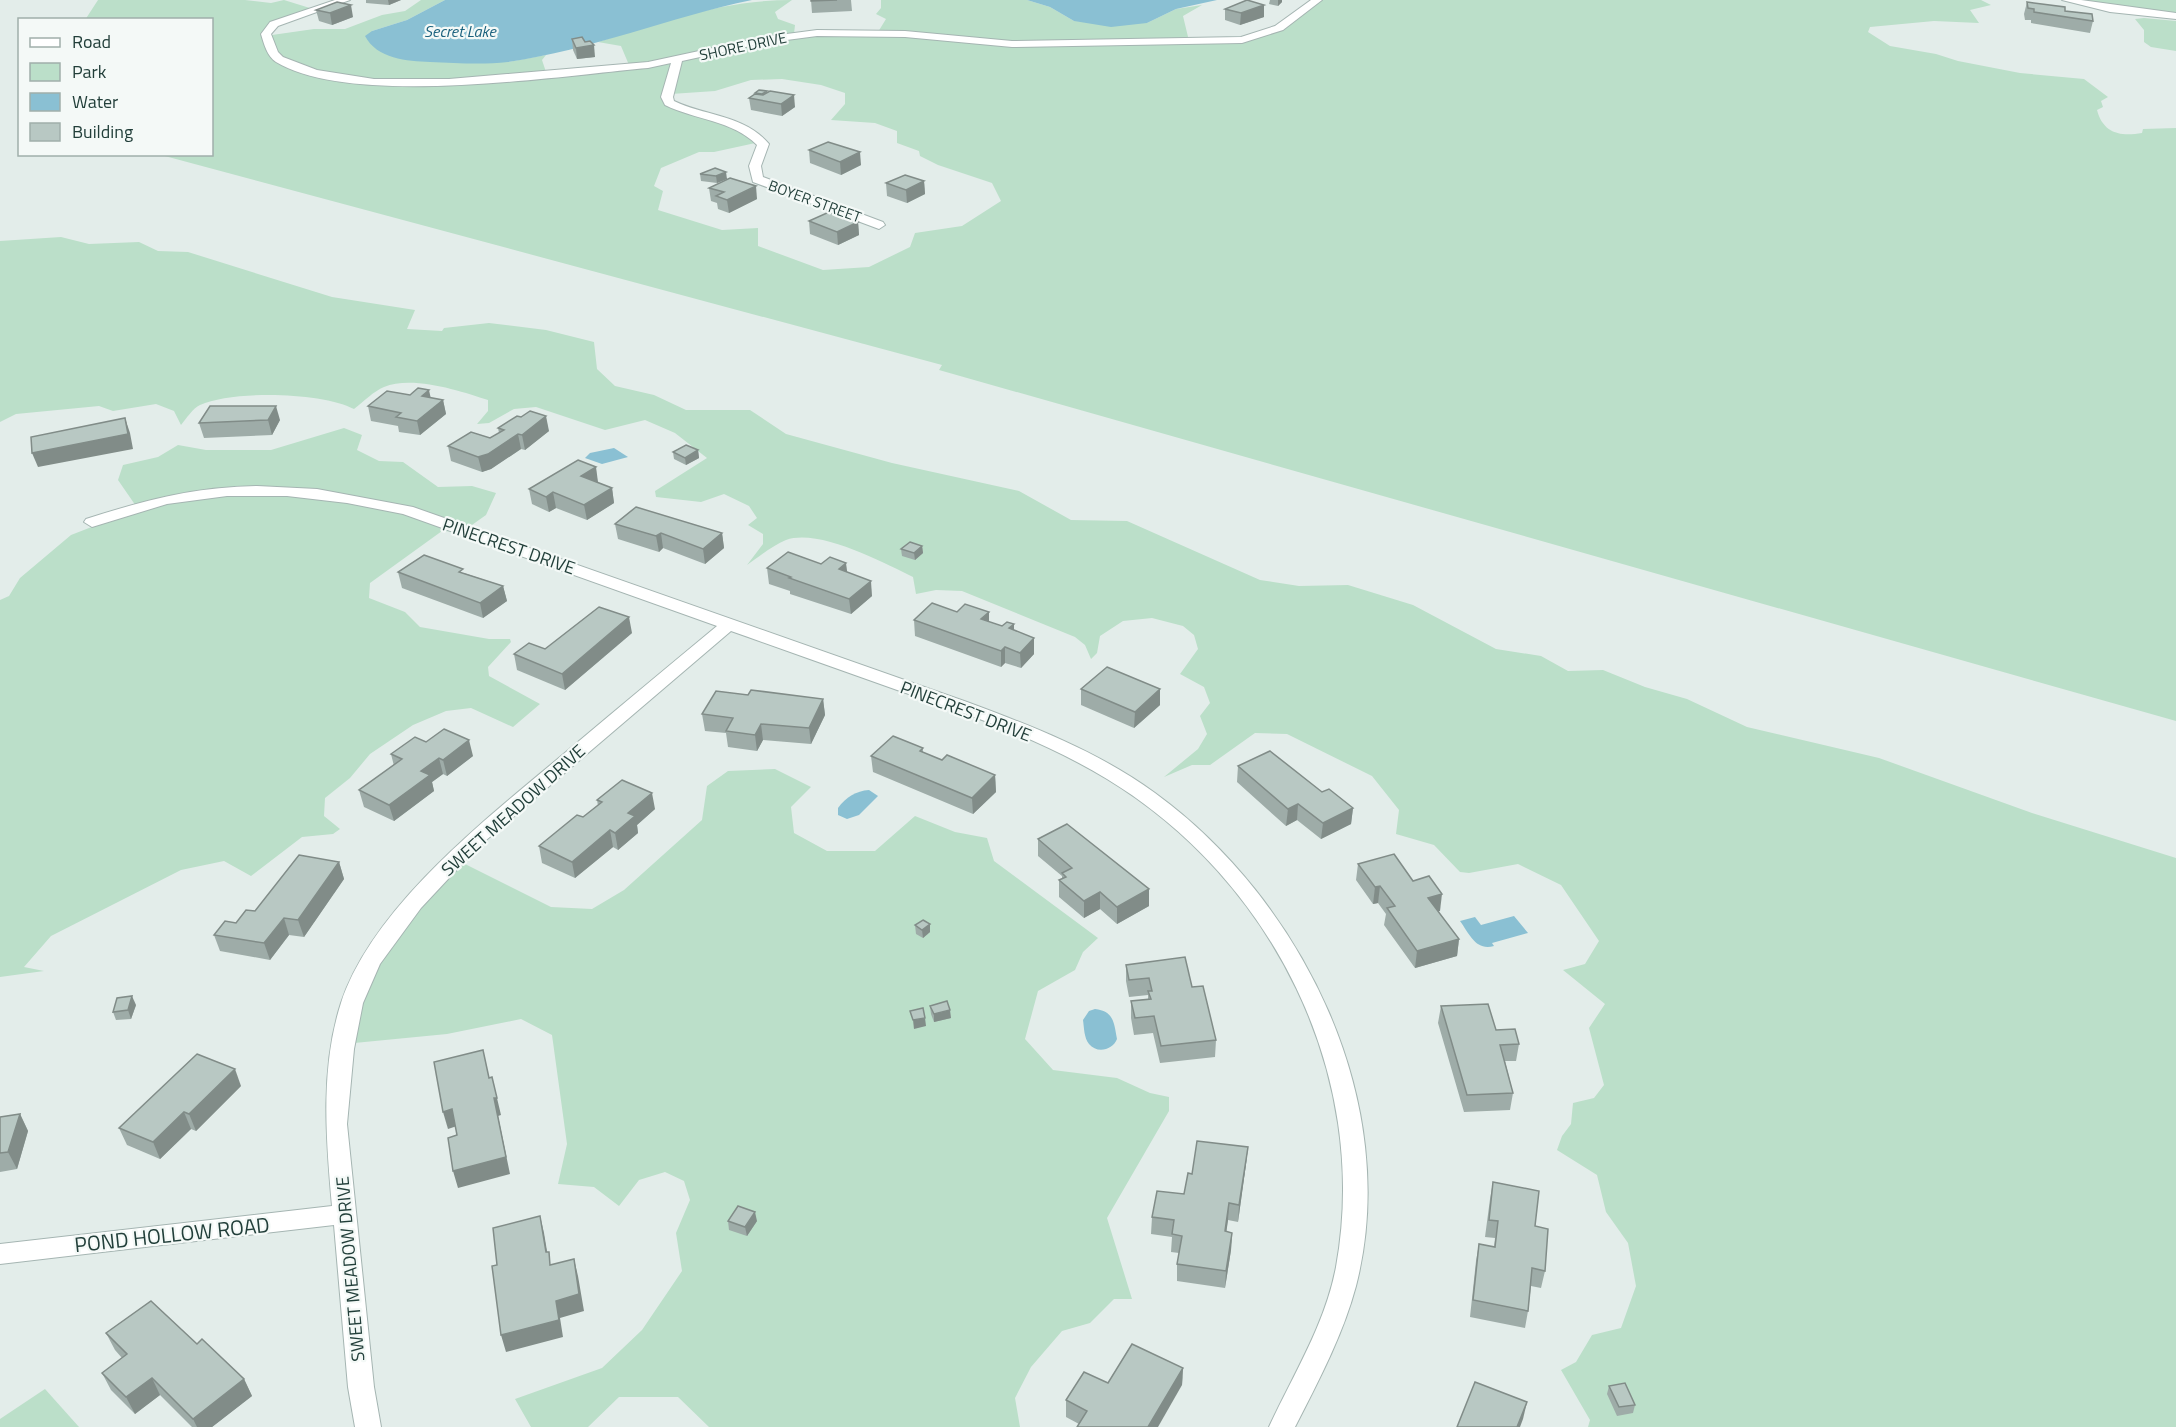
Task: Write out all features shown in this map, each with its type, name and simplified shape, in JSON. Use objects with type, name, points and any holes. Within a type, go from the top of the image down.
[{"type":"street","name":"SHORE DRIVE","points":[[345,0],[274,24],[266,34],[273,53],[288,64],[315,74],[397,83],[449,82],[677,60],[764,40],[828,32],[905,34],[1012,44],[1242,40],[1279,28],[1317,0]]},
{"type":"street","points":[[2067,0],[2110,9],[2176,16]]},
{"type":"street","name":"BOYER STREET","points":[[677,60],[668,97],[669,104],[698,115],[743,127],[751,132],[763,144],[755,165],[757,179],[879,225]]},
{"type":"street","name":"PINECREST DRIVE","points":[[92,522],[166,499],[257,490],[336,495],[407,510],[1005,724],[1101,768],[1147,796],[1190,829],[1228,867],[1263,910],[1292,954],[1314,1000],[1345,1094],[1355,1149],[1348,1268],[1328,1328],[1282,1427]]},
{"type":"street","name":"SWEET MEADOW DRIVE","points":[[368,1427],[361,1387],[336,1124],[341,1071],[352,1003],[371,961],[414,903],[471,842],[729,624]]},
{"type":"street","name":"POND HOLLOW ROAD","points":[[0,1254],[345,1214]]},
{"type":"green space","points":[[98,0],[245,0],[271,3],[284,0],[313,9],[278,22],[267,35],[272,35],[314,29],[345,29],[382,15],[405,11],[421,0],[445,0],[407,20],[372,31],[508,62],[546,55],[542,60],[546,72],[629,65],[621,46],[598,42],[694,13],[767,1],[792,0],[775,12],[778,19],[795,25],[794,34],[878,32],[886,19],[876,14],[881,8],[881,0],[1027,0],[1050,7],[1074,21],[1147,23],[1176,9],[1202,5],[1183,16],[1189,41],[1223,41],[1269,33],[1315,0],[1981,0],[1991,5],[1970,10],[1979,23],[1934,21],[1870,27],[1868,32],[1890,46],[1936,54],[1958,61],[2020,73],[2084,79],[2108,97],[2101,101],[2103,107],[2097,110],[2103,124],[2120,134],[2142,133],[2143,129],[2176,128],[2176,721],[939,370],[942,365],[165,156],[213,156],[213,18],[86,18]],"holes":[[[782,79],[821,85],[845,93],[845,104],[831,120],[875,123],[897,131],[897,143],[919,151],[920,156],[938,165],[992,183],[1001,201],[962,226],[915,233],[910,247],[869,267],[823,270],[758,246],[758,228],[722,230],[658,210],[663,191],[654,186],[661,168],[699,152],[714,152],[760,142],[743,126],[667,101],[671,94],[715,91],[751,80]]]},
{"type":"green space","points":[[2069,0],[2176,0],[2176,17]]},
{"type":"green space","points":[[2135,19],[2176,21],[2176,51],[2151,47],[2144,42],[2144,30]]},
{"type":"green space","points":[[61,237],[89,244],[139,242],[158,251],[188,252],[332,297],[415,310],[407,329],[442,331],[444,328],[489,323],[546,330],[594,342],[597,369],[615,386],[654,395],[686,410],[750,410],[786,434],[892,463],[1019,491],[1071,520],[1127,521],[1260,580],[1299,586],[1348,585],[1413,605],[1496,649],[1541,656],[1568,671],[1603,670],[1645,687],[1687,699],[1747,727],[1879,758],[2032,813],[2176,858],[2176,1427],[1588,1427],[1590,1420],[1561,1370],[1576,1362],[1592,1335],[1621,1328],[1636,1286],[1628,1243],[1606,1212],[1597,1175],[1557,1150],[1562,1136],[1571,1124],[1573,1103],[1594,1098],[1604,1085],[1589,1028],[1605,1004],[1563,970],[1585,964],[1599,941],[1561,885],[1518,864],[1469,873],[1460,872],[1434,845],[1396,834],[1399,810],[1372,776],[1287,734],[1255,733],[1210,765],[1192,765],[1164,777],[1198,749],[1207,734],[1200,716],[1210,703],[1204,687],[1180,674],[1198,649],[1194,635],[1183,626],[1152,618],[1123,621],[1100,636],[1097,653],[1091,659],[1085,645],[1075,637],[962,591],[936,590],[916,594],[913,577],[869,556],[833,543],[816,539],[786,540],[747,565],[763,544],[763,534],[748,525],[757,518],[749,506],[724,494],[701,502],[656,497],[655,491],[707,458],[675,433],[645,420],[605,430],[536,407],[514,409],[489,423],[477,424],[488,411],[488,400],[422,383],[408,383],[384,387],[354,409],[340,403],[300,396],[255,395],[215,400],[197,406],[181,425],[174,411],[156,404],[113,411],[99,406],[16,414],[0,422],[0,241]]},
{"type":"green space","points":[[344,428],[362,435],[357,450],[379,461],[403,462],[438,487],[472,486],[496,493],[486,515],[462,532],[442,531],[370,583],[369,598],[405,612],[420,627],[489,639],[510,639],[511,642],[488,667],[489,676],[540,704],[513,727],[471,708],[446,711],[413,725],[370,754],[350,778],[325,798],[324,816],[340,829],[333,834],[302,837],[251,876],[224,861],[181,870],[51,936],[24,967],[44,971],[0,977],[0,600],[9,596],[20,578],[71,535],[138,509],[118,480],[123,465],[158,457],[178,445],[206,450],[271,450]]},
{"type":"green space","points":[[775,769],[811,787],[791,807],[794,833],[827,851],[875,851],[915,816],[955,832],[987,838],[994,861],[1098,938],[1083,952],[1075,970],[1038,991],[1025,1039],[1053,1070],[1117,1078],[1150,1093],[1169,1097],[1169,1111],[1107,1218],[1132,1299],[1114,1299],[1090,1323],[1062,1331],[1031,1367],[1015,1398],[1020,1427],[709,1427],[678,1397],[619,1397],[588,1427],[531,1427],[515,1399],[602,1368],[642,1330],[682,1271],[676,1233],[690,1200],[684,1181],[665,1172],[639,1180],[619,1206],[594,1187],[558,1184],[567,1144],[552,1035],[521,1019],[447,1034],[344,1044],[368,962],[457,860],[551,907],[592,909],[624,890],[702,820],[707,786],[728,771]]},
{"type":"green space","points":[[45,1389],[79,1427],[0,1427],[0,1419]]},
{"type":"water","name":"Secret Lake","points":[[445,0],[752,0],[570,50],[508,62],[469,64],[402,59],[377,50],[365,36],[372,31],[407,20]]},
{"type":"water","points":[[1027,0],[1217,0],[1176,9],[1147,23],[1111,27],[1074,21],[1050,7]]},
{"type":"water","points":[[614,448],[628,457],[602,464],[585,458],[590,453]]},
{"type":"water","points":[[869,790],[878,796],[859,815],[847,819],[838,815],[838,808],[844,801],[856,793]]},
{"type":"water","points":[[1514,916],[1528,933],[1492,943],[1494,946],[1488,947],[1474,941],[1460,921],[1475,917],[1481,925]]},
{"type":"water","points":[[1095,1009],[1110,1015],[1117,1039],[1112,1046],[1100,1050],[1087,1042],[1083,1020],[1089,1011]]},
{"type":"building","points":[[1247,0],[1264,5],[1241,13],[1225,9]]},
{"type":"building","points":[[337,2],[351,5],[330,13],[316,10]]},
{"type":"building","points":[[2027,2],[2065,7],[2065,11],[2092,14],[2093,21],[2034,12],[2034,9],[2028,8]]},
{"type":"building","points":[[582,37],[585,42],[590,41],[594,45],[576,48],[572,39]]},
{"type":"building","points":[[759,90],[767,91],[762,94],[755,93]]},
{"type":"building","points":[[770,91],[794,95],[781,104],[749,98],[755,94],[763,95]]},
{"type":"building","points":[[828,142],[860,152],[840,162],[809,150]]},
{"type":"building","points":[[715,168],[726,172],[716,176],[700,174]]},
{"type":"building","points":[[905,175],[924,181],[906,190],[886,183]]},
{"type":"building","points":[[730,178],[756,186],[727,200],[716,196],[724,192],[709,188]]},
{"type":"building","points":[[829,212],[858,222],[837,232],[809,221]]},
{"type":"building","points":[[418,388],[429,390],[422,396],[443,400],[417,421],[396,417],[401,413],[368,406],[387,391],[410,395]]},
{"type":"building","points":[[210,406],[276,406],[268,420],[199,423]]},
{"type":"building","points":[[530,411],[546,416],[522,435],[518,434],[488,454],[478,457],[448,446],[471,432],[490,438],[504,430],[498,428]]},
{"type":"building","points":[[125,418],[128,434],[32,453],[31,437]]},
{"type":"building","points":[[686,445],[698,450],[685,458],[673,452]]},
{"type":"building","points":[[578,460],[596,467],[581,476],[612,488],[584,505],[553,492],[546,497],[529,489]]},
{"type":"building","points":[[636,507],[722,533],[703,549],[661,533],[656,536],[615,524]]},
{"type":"building","points":[[910,542],[922,546],[914,553],[901,549]]},
{"type":"building","points":[[788,552],[821,564],[830,557],[846,563],[839,569],[871,581],[849,599],[767,568]]},
{"type":"building","points":[[424,555],[463,569],[459,572],[503,586],[480,603],[398,572]]},
{"type":"building","points":[[932,603],[957,612],[965,604],[989,612],[981,619],[1002,626],[1007,622],[1014,624],[1009,628],[1034,638],[1020,653],[1005,647],[1001,651],[914,620]]},
{"type":"building","points":[[599,607],[629,617],[562,674],[514,654],[529,643],[545,649]]},
{"type":"building","points":[[1107,667],[1160,689],[1135,712],[1081,689]]},
{"type":"building","points":[[751,690],[823,699],[809,728],[761,724],[755,735],[726,731],[733,718],[702,714],[716,691],[748,695]]},
{"type":"building","points":[[444,729],[469,740],[443,760],[439,758],[421,771],[430,775],[389,805],[359,790],[402,759],[391,754],[415,737],[426,742]]},
{"type":"building","points":[[893,736],[923,748],[920,751],[942,760],[947,755],[995,775],[972,798],[871,756]]},
{"type":"building","points":[[1270,751],[1322,792],[1329,789],[1353,808],[1323,823],[1298,804],[1288,809],[1238,766]]},
{"type":"building","points":[[622,780],[652,793],[628,813],[635,816],[615,833],[610,830],[572,862],[539,846],[577,815],[583,817],[602,802],[597,800]]},
{"type":"building","points":[[1067,824],[1149,889],[1117,907],[1100,892],[1084,901],[1059,880],[1066,877],[1062,873],[1072,868],[1038,839]]},
{"type":"building","points":[[1394,854],[1413,881],[1429,876],[1442,894],[1428,898],[1459,939],[1417,951],[1387,908],[1395,906],[1380,886],[1375,887],[1358,864]]},
{"type":"building","points":[[299,855],[339,862],[298,920],[284,918],[264,943],[214,935],[225,921],[236,923],[246,910],[255,911]]},
{"type":"building","points":[[923,920],[930,924],[922,930],[915,925]]},
{"type":"building","points":[[1185,957],[1192,987],[1203,986],[1216,1040],[1161,1046],[1154,1016],[1135,1018],[1131,1001],[1151,999],[1148,991],[1152,991],[1149,978],[1129,980],[1126,965]]},
{"type":"building","points":[[132,996],[128,1010],[113,1012],[117,998]]},
{"type":"building","points":[[947,1001],[950,1010],[934,1014],[930,1006]]},
{"type":"building","points":[[1488,1004],[1496,1030],[1515,1029],[1519,1044],[1500,1045],[1513,1093],[1467,1095],[1441,1006]]},
{"type":"building","points":[[923,1008],[925,1018],[913,1020],[910,1011]]},
{"type":"building","points":[[483,1050],[489,1078],[492,1077],[497,1098],[494,1098],[506,1157],[453,1171],[448,1138],[457,1135],[452,1109],[443,1112],[434,1062]]},
{"type":"building","points":[[197,1054],[235,1069],[189,1114],[184,1112],[153,1142],[119,1128]]},
{"type":"building","points":[[20,1114],[8,1152],[0,1153],[0,1117]]},
{"type":"building","points":[[1197,1141],[1248,1147],[1239,1205],[1229,1203],[1225,1231],[1232,1233],[1226,1271],[1177,1264],[1182,1236],[1172,1234],[1174,1220],[1152,1217],[1157,1191],[1184,1194],[1188,1173],[1192,1174]]},
{"type":"building","points":[[1493,1182],[1539,1191],[1535,1226],[1548,1229],[1545,1271],[1532,1268],[1528,1311],[1473,1300],[1479,1244],[1495,1247],[1498,1221],[1489,1220]]},
{"type":"building","points":[[738,1206],[755,1212],[745,1227],[728,1221]]},
{"type":"building","points":[[540,1216],[550,1265],[574,1259],[579,1294],[556,1301],[559,1320],[501,1335],[492,1266],[497,1265],[493,1228]]},
{"type":"building","points":[[151,1301],[197,1344],[202,1339],[244,1379],[193,1419],[152,1378],[126,1397],[102,1373],[127,1354],[106,1333]]},
{"type":"building","points":[[1132,1344],[1183,1368],[1148,1427],[1077,1427],[1087,1411],[1066,1400],[1084,1372],[1108,1383]]},
{"type":"building","points":[[1475,1382],[1527,1402],[1517,1427],[1457,1427]]},
{"type":"building","points":[[1625,1383],[1635,1405],[1619,1407],[1609,1386]]}]
